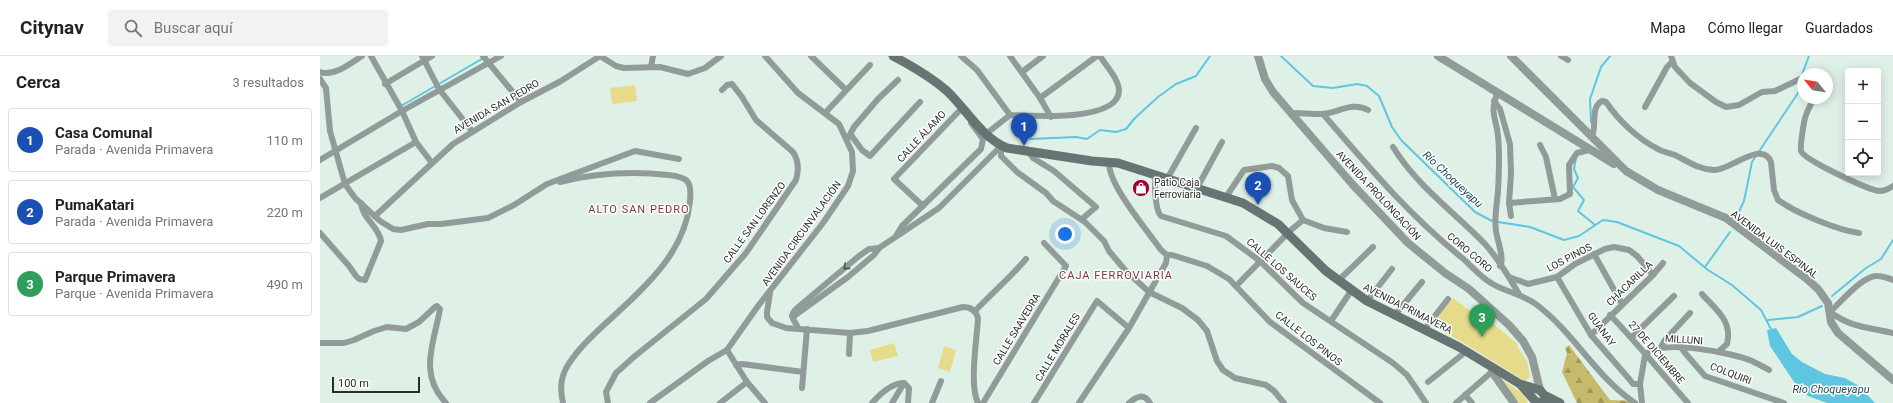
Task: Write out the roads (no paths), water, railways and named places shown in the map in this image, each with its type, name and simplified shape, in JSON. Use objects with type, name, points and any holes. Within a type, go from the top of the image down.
[{"type":"main road","name":"AVENIDA PRIMAVERA","points":[[893,56],[932,79],[963,107],[986,134],[1001,146],[1118,163],[1226,197],[1257,210],[1288,233],[1338,281],[1367,301],[1394,316],[1466,350],[1493,370],[1520,384],[1538,397],[1560,403]]},
{"type":"street","points":[[320,72],[328,73],[342,68],[362,56]]},
{"type":"street","points":[[371,56],[385,84],[402,111],[416,142],[432,163]]},
{"type":"street","points":[[385,84],[423,58],[432,56]]},
{"type":"street","points":[[483,56],[487,64],[521,102]]},
{"type":"street","points":[[320,160],[439,89],[501,56]]},
{"type":"street","points":[[600,56],[616,66],[624,68],[651,67],[688,74],[705,68],[714,63],[721,56]]},
{"type":"street","name":"AVENIDA SAN PEDRO","points":[[375,216],[453,144],[521,102],[561,81],[600,56]]},
{"type":"street","points":[[651,67],[653,56]]},
{"type":"street","points":[[710,56],[714,63]]},
{"type":"street","name":"AVENIDA CIRCUNVALACIÓN","points":[[765,56],[798,93],[826,112],[839,124],[849,137],[854,161],[853,171],[848,186],[823,223],[770,291],[767,312],[770,321],[786,328],[850,333],[868,331],[963,307],[975,311]]},
{"type":"street","points":[[811,56],[846,90]]},
{"type":"street","points":[[962,56],[977,70],[1010,115]]},
{"type":"street","points":[[1010,56],[1052,117]]},
{"type":"street","points":[[1022,72],[1043,56]]},
{"type":"street","points":[[986,134],[1010,115],[1052,117],[1074,115],[1104,108],[1114,103],[1119,91],[1116,80],[1099,56],[1040,98]]},
{"type":"street","name":"AVENIDA PROLONGACIÓN","points":[[1258,56],[1265,79],[1290,113],[1353,185],[1408,243],[1445,273],[1469,289],[1523,341],[1532,357],[1538,397]]},
{"type":"street","points":[[1438,56],[1498,92],[1520,108],[1626,171]]},
{"type":"street","name":"AVENIDA LUIS ESPINAL","points":[[1511,56],[1626,171],[1658,190],[1726,218],[1818,289],[1828,303],[1831,322],[1838,333],[1845,341],[1893,380]]},
{"type":"street","points":[[1560,56],[1568,60]]},
{"type":"street","points":[[423,58],[439,89],[472,131]]},
{"type":"street","points":[[1672,59],[1679,73],[1690,83],[1716,102],[1726,107],[1739,105],[1762,92],[1775,91],[1797,81]]},
{"type":"street","points":[[1645,107],[1672,59]]},
{"type":"street","points":[[826,112],[870,65]]},
{"type":"street","points":[[320,79],[326,88],[330,131],[334,152],[345,184],[361,203],[387,226],[401,230],[428,224],[441,224],[488,218],[514,206],[547,184],[636,151],[679,159]]},
{"type":"street","points":[[898,80],[878,99],[854,127],[849,137],[870,156],[920,102]]},
{"type":"street","name":"CALLE SAN LORENZO","points":[[608,403],[606,392],[616,373],[706,299],[746,253],[796,180],[798,170],[797,158],[793,152],[756,120],[732,84],[727,85],[722,90]]},
{"type":"street","points":[[1498,92],[1494,101],[1492,112],[1498,135],[1500,167],[1495,221],[1498,246],[1502,260],[1500,266]]},
{"type":"street","points":[[1494,101],[1500,109],[1510,144],[1511,174],[1509,202],[1511,216]]},
{"type":"street","points":[[1592,136],[1595,127],[1597,104],[1602,101],[1606,102],[1626,126],[1651,145],[1697,167],[1719,170],[1755,154],[1763,154],[1769,158],[1771,162],[1774,190],[1778,200],[1819,222],[1847,231],[1859,233]]},
{"type":"street","points":[[1812,104],[1804,120],[1801,148],[1804,155],[1831,171],[1877,191],[1887,190],[1893,186]]},
{"type":"street","points":[[1290,113],[1323,114],[1355,106],[1361,106],[1368,110]]},
{"type":"street","name":"CALLE ÁLAMO","points":[[923,206],[894,180],[963,107]]},
{"type":"street","points":[[896,236],[902,226],[981,149],[982,139],[969,121],[969,114]]},
{"type":"street","name":"CORO CORO","points":[[1323,114],[1384,186],[1428,230],[1490,283],[1519,294],[1537,304],[1560,326],[1597,370],[1635,403]]},
{"type":"street","points":[[1166,179],[1196,128]]},
{"type":"street","points":[[320,198],[416,142]]},
{"type":"street","points":[[1197,188],[1222,142]]},
{"type":"street","points":[[1540,145],[1546,157],[1555,199]]},
{"type":"street","points":[[1001,146],[1001,156],[1017,172],[1046,193],[1053,201],[1082,219],[1104,241],[1109,251],[1125,270],[1150,292],[1182,308],[1203,325],[1217,361],[1223,370],[1235,378],[1266,385],[1274,390],[1284,403]]},
{"type":"street","points":[[792,316],[848,277],[874,255],[879,248],[896,236],[903,234],[939,208],[1001,146]]},
{"type":"street","points":[[1393,147],[1405,165],[1420,183],[1484,244],[1509,277],[1519,294]]},
{"type":"street","points":[[1509,202],[1555,199],[1570,194],[1569,165],[1577,153],[1589,150]]},
{"type":"street","points":[[1028,151],[1033,158],[1054,171],[1096,207],[1082,219]]},
{"type":"street","points":[[1079,403],[1129,328],[1166,263],[1168,255],[1161,250],[1128,204],[1111,176],[1109,162]]},
{"type":"street","points":[[1226,197],[1244,170],[1272,166],[1279,168],[1288,176],[1292,200],[1303,220],[1324,228],[1347,232]]},
{"type":"street","points":[[547,184],[550,185],[576,178],[633,172],[681,177],[688,182],[690,187],[689,214],[671,256],[639,292],[585,342],[575,355],[562,380],[561,388],[563,403]]},
{"type":"street","name":"CALLE LOS SAUCES","points":[[1156,176],[1157,212],[1161,216],[1226,236],[1260,261],[1303,303],[1331,320],[1393,363],[1407,375],[1426,403]]},
{"type":"street","points":[[320,232],[356,276],[365,280],[381,241],[379,235],[362,209],[361,203]]},
{"type":"street","points":[[1236,286],[1288,233],[1303,220]]},
{"type":"street","name":"CALLE SAAVEDRA","points":[[983,403],[1066,266],[1044,243]]},
{"type":"street","points":[[1338,281],[1373,247]]},
{"type":"street","name":"LOS PINOS","points":[[1509,277],[1528,284],[1557,277],[1565,270],[1594,254],[1605,249],[1622,247],[1637,256],[1653,275]]},
{"type":"street","points":[[798,328],[792,320],[792,316],[796,309],[859,256],[869,249],[879,248]]},
{"type":"street","points":[[1594,254],[1622,304]]},
{"type":"street","name":"CALLE LOS PINOS","points":[[1168,255],[1207,266],[1229,279],[1270,322],[1380,403]]},
{"type":"street","points":[[978,403],[974,391],[978,318],[975,311],[1000,285],[1010,278],[1026,259]]},
{"type":"street","name":"CHACARILLA","points":[[1591,335],[1610,314],[1653,275],[1663,263]]},
{"type":"street","points":[[1367,301],[1392,269]]},
{"type":"street","points":[[1893,280],[1876,276],[1865,280],[1849,293],[1830,312],[1844,323],[1893,333]]},
{"type":"street","name":"GUANAY","points":[[1557,277],[1591,335],[1633,384],[1640,384]]},
{"type":"street","points":[[1394,316],[1422,282]]},
{"type":"street","points":[[650,403],[708,361],[727,350],[770,291]]},
{"type":"street","points":[[1331,320],[1352,291]]},
{"type":"street","points":[[1702,294],[1726,322],[1729,328],[1727,344],[1718,352]]},
{"type":"street","points":[[1632,337],[1674,296]]},
{"type":"street","points":[[1424,330],[1448,299]]},
{"type":"street","name":"CALLE MORALES","points":[[1034,403],[1097,301],[1129,328]]},
{"type":"street","points":[[320,343],[344,343],[388,327],[406,329],[419,322],[434,307],[437,306],[440,309],[431,348],[430,371],[434,389],[446,403]]},
{"type":"street","points":[[1661,347],[1665,340],[1690,313]]},
{"type":"street","name":"27 DE DICIEMBRE","points":[[1610,314],[1632,337],[1645,355],[1688,403]]},
{"type":"street","points":[[802,388],[807,329]]},
{"type":"street","points":[[849,354],[850,333]]},
{"type":"street","name":"MILLUNI","points":[[1645,355],[1653,348],[1681,347],[1718,352],[1752,361],[1769,370]]},
{"type":"street","name":"COLQUIRI","points":[[1681,347],[1685,354],[1705,376],[1784,403]]},
{"type":"street","points":[[727,350],[747,382],[765,403]]},
{"type":"street","points":[[1428,382],[1466,350]]},
{"type":"street","points":[[1642,403],[1640,384],[1645,355]]},
{"type":"street","points":[[736,365],[742,364],[803,372]]},
{"type":"street","points":[[1456,403],[1493,370],[1514,403]]},
{"type":"street","points":[[932,403],[941,381]]},
{"type":"street","points":[[720,403],[747,382]]},
{"type":"street","points":[[872,403],[880,395],[896,384],[904,383]]},
{"type":"street","points":[[892,403],[904,383]]},
{"type":"street","points":[[904,383],[909,391],[908,403]]},
{"type":"street","points":[[1465,395],[1472,403]]},
{"type":"street","points":[[1129,403],[1134,398],[1143,396],[1148,398],[1150,403]]},
{"type":"street","points":[[658,397],[663,403]]},
{"type":"water","name":"Río Choqueyapu","points":[[1776,328],[1792,354],[1802,362],[1825,374],[1845,378],[1859,386],[1875,403],[1827,403],[1808,396],[1794,382],[1770,346],[1767,330]]},
{"type":"waterway","points":[[401,106],[487,56]]},
{"type":"waterway","points":[[1030,139],[1076,137],[1087,139],[1100,130],[1116,132],[1126,129],[1135,118],[1158,97],[1176,84],[1196,76],[1210,56]]},
{"type":"waterway","name":"Río Choqueyapu","points":[[1281,56],[1313,86],[1333,88],[1357,84],[1367,86],[1379,96],[1392,127],[1401,140],[1475,212],[1492,221],[1530,227],[1564,240],[1579,236],[1603,220],[1617,222],[1679,246],[1708,270],[1732,285],[1761,310],[1772,331]]},
{"type":"waterway","points":[[1591,122],[1590,99],[1601,67],[1610,56]]},
{"type":"waterway","points":[[1804,68],[1809,56]]},
{"type":"waterway","points":[[1737,216],[1744,201],[1752,162],[1797,94]]},
{"type":"waterway","points":[[1576,158],[1574,169],[1578,178],[1573,187],[1584,200],[1578,211],[1595,225]]},
{"type":"waterway","points":[[1705,267],[1730,232]]},
{"type":"waterway","points":[[1832,296],[1866,268],[1881,259],[1893,240]]},
{"type":"waterway","points":[[1768,320],[1798,317],[1822,306]]},
{"type":"place","name":"Casa Comunal","points":[[1024,146]]},
{"type":"place","name":"Patio Caja Ferroviaria","points":[[1141,188]]},
{"type":"place","name":"PumaKatari","points":[[1258,205]]},
{"type":"place","name":"Parque Primavera","points":[[1482,337]]},
{"type":"district","name":"ALTO SAN PEDRO","points":[[639,209]]},
{"type":"district","name":"CAJA FERROVIARIA","points":[[1116,275]]}]
